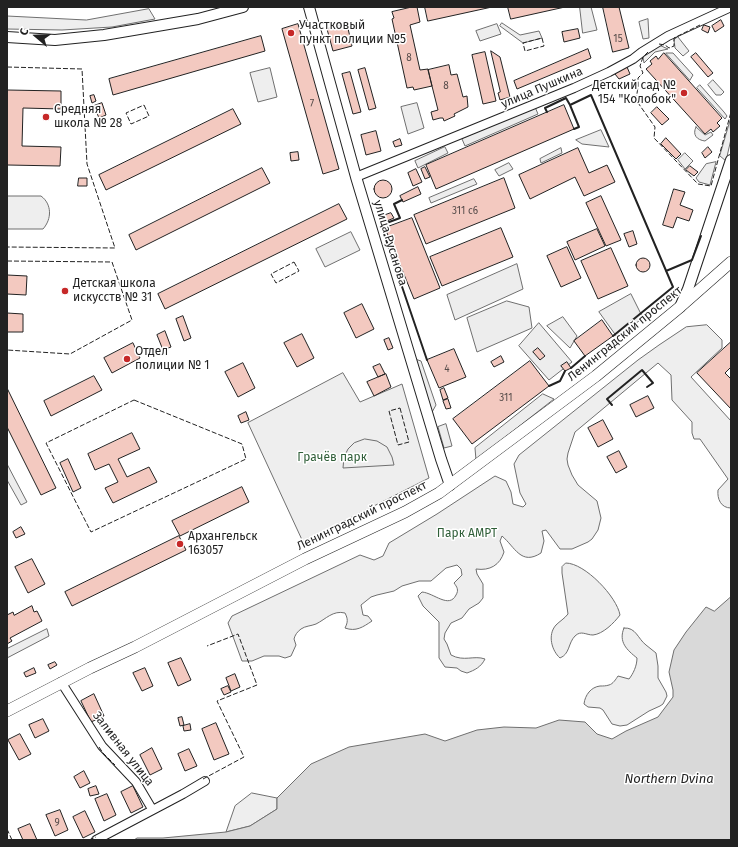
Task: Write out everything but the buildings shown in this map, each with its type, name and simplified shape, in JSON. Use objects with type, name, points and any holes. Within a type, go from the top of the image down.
[{"type":"main road","name":"Ленинградский проспект","points":[[7,711],[61,682],[135,647],[305,559],[405,512],[450,485],[596,376],[680,307],[731,262]]},
{"type":"street","points":[[7,37],[55,40],[104,35],[198,19],[243,7]]},
{"type":"street","name":"улица Русанова","points":[[309,7],[356,177],[450,485]]},
{"type":"street","name":"улица Пушкина","points":[[356,177],[552,97],[609,72],[633,59],[668,36],[731,8]]},
{"type":"street","points":[[680,307],[688,289],[731,160]]},
{"type":"street","name":"Заливная улица","points":[[61,682],[102,746],[136,782],[152,809]]},
{"type":"street","points":[[96,840],[152,809],[183,794],[204,781]]},
{"type":"green space","points":[[149,9],[155,19],[112,27],[62,30],[7,29],[7,16],[86,20]]},
{"type":"green space","points":[[497,24],[501,34],[480,41],[476,31]]},
{"type":"green space","points":[[678,37],[689,51],[683,56],[675,48],[674,40]]},
{"type":"green space","points":[[659,45],[668,49],[655,52],[644,63],[643,57]]},
{"type":"green space","points":[[666,53],[673,53],[693,75],[690,80]]},
{"type":"green space","points":[[270,68],[277,97],[258,102],[250,73]]},
{"type":"green space","points":[[713,80],[724,92],[721,95],[716,95],[708,85]]},
{"type":"green space","points":[[700,85],[727,116],[725,119],[697,88]]},
{"type":"green space","points":[[696,127],[705,135],[711,132],[713,135],[705,141],[700,140],[695,135]]},
{"type":"green space","points":[[685,153],[693,161],[685,169],[678,160]]},
{"type":"green space","points":[[716,162],[710,185],[699,182],[696,178],[706,164]]},
{"type":"green space","points":[[7,196],[41,196],[45,199],[50,212],[48,221],[43,229],[7,229]]},
{"type":"green space","points":[[351,232],[360,250],[325,267],[316,249]]},
{"type":"green space","name":"Парк АМРТ","points":[[707,325],[722,340],[722,348],[691,377],[731,421],[731,508],[722,505],[719,500],[718,493],[718,490],[728,479],[700,439],[694,439],[692,433],[692,422],[672,400],[671,375],[658,363],[575,432],[568,453],[568,465],[578,485],[597,501],[601,518],[598,530],[592,539],[572,549],[560,549],[546,530],[542,531],[544,541],[541,553],[528,557],[519,554],[502,536],[500,541],[504,552],[497,564],[486,569],[476,569],[477,574],[483,584],[483,598],[479,603],[469,609],[462,618],[451,623],[445,633],[444,639],[451,655],[460,658],[485,659],[478,668],[467,673],[457,668],[445,667],[439,658],[439,622],[423,606],[418,596],[422,592],[449,601],[453,599],[457,593],[457,587],[454,583],[462,575],[461,569],[457,565],[446,568],[431,581],[419,581],[402,586],[394,591],[371,597],[361,605],[363,615],[368,616],[372,621],[362,627],[356,629],[345,628],[347,624],[347,617],[345,613],[337,613],[298,631],[294,638],[296,645],[291,656],[285,658],[279,656],[264,656],[252,661],[242,661],[228,623],[232,616],[360,555],[374,560],[383,556],[389,543],[495,476],[506,481],[511,492],[513,504],[523,507],[526,504],[520,493],[514,464],[519,455],[659,345],[686,327]]},
{"type":"green space","name":"Грачёв парк","points":[[343,373],[360,402],[402,384],[429,478],[303,542],[248,423]]},
{"type":"green space","points":[[566,563],[574,564],[599,582],[613,599],[620,615],[601,633],[593,635],[581,633],[577,634],[566,654],[560,658],[553,647],[551,638],[553,629],[568,614],[562,573],[562,567]]},
{"type":"green space","points":[[624,628],[634,631],[643,643],[656,653],[658,678],[667,696],[663,704],[660,706],[627,725],[620,726],[612,724],[600,708],[588,707],[584,704],[587,695],[594,688],[610,684],[618,676],[629,679],[633,672],[637,658],[624,645],[622,633]]},
{"type":"green space","points":[[252,793],[277,798],[277,809],[250,826],[226,832],[235,806]]},
{"type":"shaded area","points":[[580,7],[591,7],[597,30],[583,33]]},
{"type":"shaded area","points":[[648,19],[649,38],[643,39],[639,22]]},
{"type":"shaded area","points":[[502,23],[520,35],[539,31],[542,38],[523,43],[500,26]]},
{"type":"shaded area","points":[[417,103],[424,128],[408,134],[401,107]]},
{"type":"shaded area","points":[[535,107],[538,114],[465,146],[462,139]]},
{"type":"shaded area","points":[[730,121],[731,139],[726,161],[720,156]]},
{"type":"shaded area","points":[[601,130],[609,147],[582,144],[576,140]]},
{"type":"shaded area","points":[[445,147],[448,153],[418,168],[415,161]]},
{"type":"shaded area","points":[[561,148],[562,153],[541,163],[540,159]]},
{"type":"shaded area","points":[[509,163],[513,169],[499,176],[495,170]]},
{"type":"shaded area","points":[[474,179],[477,184],[431,203],[429,198]]},
{"type":"shaded area","points":[[517,264],[523,289],[455,320],[447,295]]},
{"type":"shaded area","points":[[631,294],[643,318],[617,337],[599,312]]},
{"type":"shaded area","points":[[507,301],[529,307],[532,328],[477,352],[467,318]]},
{"type":"shaded area","points":[[563,317],[577,336],[570,348],[547,326]]},
{"type":"shaded area","points":[[539,323],[572,362],[549,380],[519,346]]},
{"type":"shaded area","points":[[415,359],[421,361],[436,405],[431,414]]},
{"type":"shaded area","points":[[543,394],[554,399],[476,460],[475,448]]},
{"type":"shaded area","points":[[446,424],[452,446],[444,448],[438,427]]},
{"type":"shaded area","points":[[365,439],[377,441],[387,447],[394,465],[343,468],[344,457],[348,449],[354,443]]},
{"type":"shaded area","points":[[7,464],[27,502],[21,505],[7,480]]},
{"type":"shaded area","points":[[47,629],[49,636],[7,658],[7,649]]},
{"type":"water","name":"Northern Dvina","points":[[731,597],[731,840],[134,840],[137,838],[163,838],[226,832],[250,826],[277,809],[277,798],[311,764],[349,747],[425,734],[445,741],[477,730],[504,727],[536,728],[559,720],[585,722],[597,734],[612,739],[658,717],[673,697],[669,672],[674,650],[706,607],[714,611]]},
{"type":"fence","points":[[659,44],[665,45],[669,48],[674,46],[674,38],[700,25]]},
{"type":"fence","points":[[542,38],[544,46],[525,51],[523,43],[542,38]]},
{"type":"fence","points":[[648,52],[643,57],[640,66],[643,73],[638,78],[636,100],[655,127],[654,138],[698,184],[711,186],[731,112]]},
{"type":"fence","points":[[7,67],[82,69],[87,164],[115,248],[7,247]]},
{"type":"fence","points":[[144,105],[149,116],[131,124],[126,113],[144,105]]},
{"type":"fence","points":[[7,261],[112,262],[132,320],[70,354],[7,350]]},
{"type":"fence","points":[[294,262],[299,271],[276,283],[271,274],[294,262]]},
{"type":"fence","points":[[134,400],[242,444],[246,459],[91,532],[46,443],[134,400]]},
{"type":"fence","points":[[400,408],[409,442],[398,445],[389,411],[400,408]]},
{"type":"fence","points":[[203,779],[244,757],[217,701],[257,685],[238,634],[207,646]]},
{"type":"fence","points":[[99,747],[115,765]]},
{"type":"fence","points":[[7,829],[12,840]]},
{"type":"fence","points":[[89,840],[96,837]]},
{"type":"wall","points":[[574,129],[579,127],[570,105],[591,95],[673,287],[613,336]]},
{"type":"wall","points":[[547,112],[545,108],[566,98],[570,105]]},
{"type":"wall","points":[[402,200],[394,204],[400,218],[381,225],[427,360]]},
{"type":"wall","points":[[666,271],[692,260],[701,236]]},
{"type":"wall","points":[[571,368],[585,356]]},
{"type":"wall","points":[[612,405],[607,399],[642,370],[653,383],[647,387]]},
{"type":"wall","points":[[549,386],[560,381],[565,371]]},
{"type":"place","name":"Участковый пункт полиции №5","points":[[291,33]]},
{"type":"place","name":"Детский сад № 154 \"Колобок\"","points":[[684,93]]},
{"type":"place","name":"Средняя школа № 28","points":[[46,117]]},
{"type":"place","name":"Детская школа искусств № 31","points":[[65,291]]},
{"type":"place","name":"Отдел полиции № 1","points":[[127,359]]},
{"type":"place","name":"Архангельск 163057","points":[[180,544]]}]
